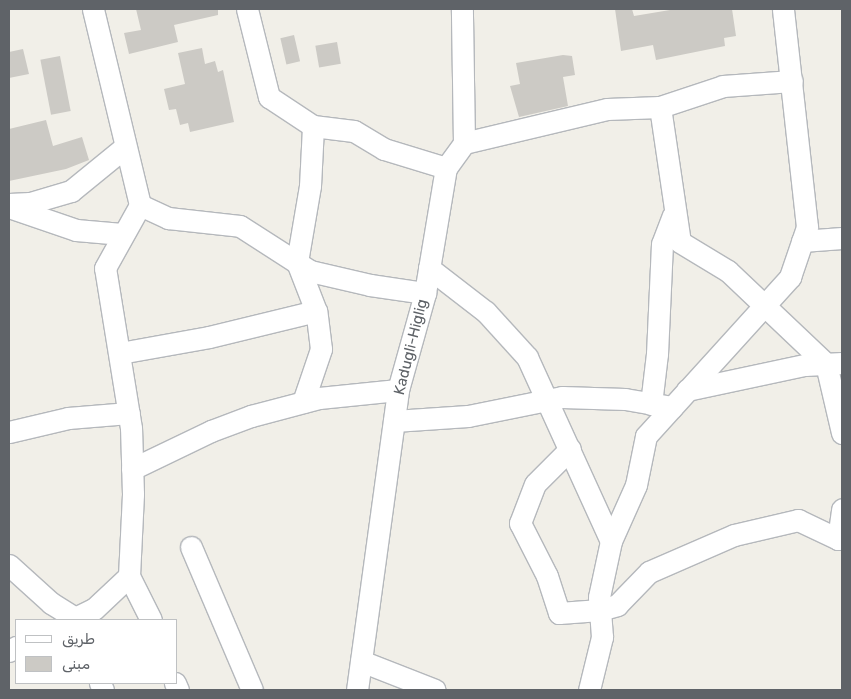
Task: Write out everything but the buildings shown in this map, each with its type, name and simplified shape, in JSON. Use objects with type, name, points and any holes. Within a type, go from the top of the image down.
[{"type":"street","points":[[93,9],[140,205],[122,234],[105,268],[129,413],[132,469],[129,576],[150,619]]},
{"type":"street","points":[[247,9],[269,97],[313,126],[354,131],[384,149],[446,168]]},
{"type":"street","points":[[462,9],[464,144],[607,108],[660,107],[722,86],[792,81]]},
{"type":"street","points":[[394,421],[468,416],[562,396],[661,405],[687,390],[790,276],[807,227],[783,9]]},
{"type":"street","points":[[660,107],[673,214],[680,242],[728,271],[764,306],[834,363],[842,433]]},
{"type":"street","points":[[303,402],[321,349],[316,311],[297,262],[310,186],[313,126]]},
{"type":"street","name":"Kadugli-Higlig","points":[[357,690],[398,390],[425,293],[446,168],[464,144]]},
{"type":"street","points":[[9,205],[30,203],[71,191],[125,147]]},
{"type":"street","points":[[9,205],[76,230],[122,234]]},
{"type":"street","points":[[140,205],[168,218],[240,226],[310,271],[370,285],[425,293]]},
{"type":"street","points":[[589,690],[602,637],[599,597],[611,541],[636,485],[646,436],[661,405],[657,354],[662,244],[673,214]]},
{"type":"street","points":[[802,241],[842,238]]},
{"type":"street","points":[[429,268],[486,312],[527,358],[611,541]]},
{"type":"street","points":[[120,353],[209,338],[316,311]]},
{"type":"street","points":[[687,390],[805,365],[834,363]]},
{"type":"street","points":[[132,469],[211,431],[303,402],[398,390]]},
{"type":"street","points":[[9,432],[68,418],[129,413]]},
{"type":"street","points":[[570,449],[535,484],[520,523],[547,576],[559,613],[600,610],[617,605],[648,572],[734,535],[798,520],[840,538],[842,508]]},
{"type":"street","points":[[191,547],[252,690]]},
{"type":"street","points":[[9,564],[51,603],[75,619],[94,609],[129,576]]},
{"type":"street","points":[[361,661],[435,690]]}]
